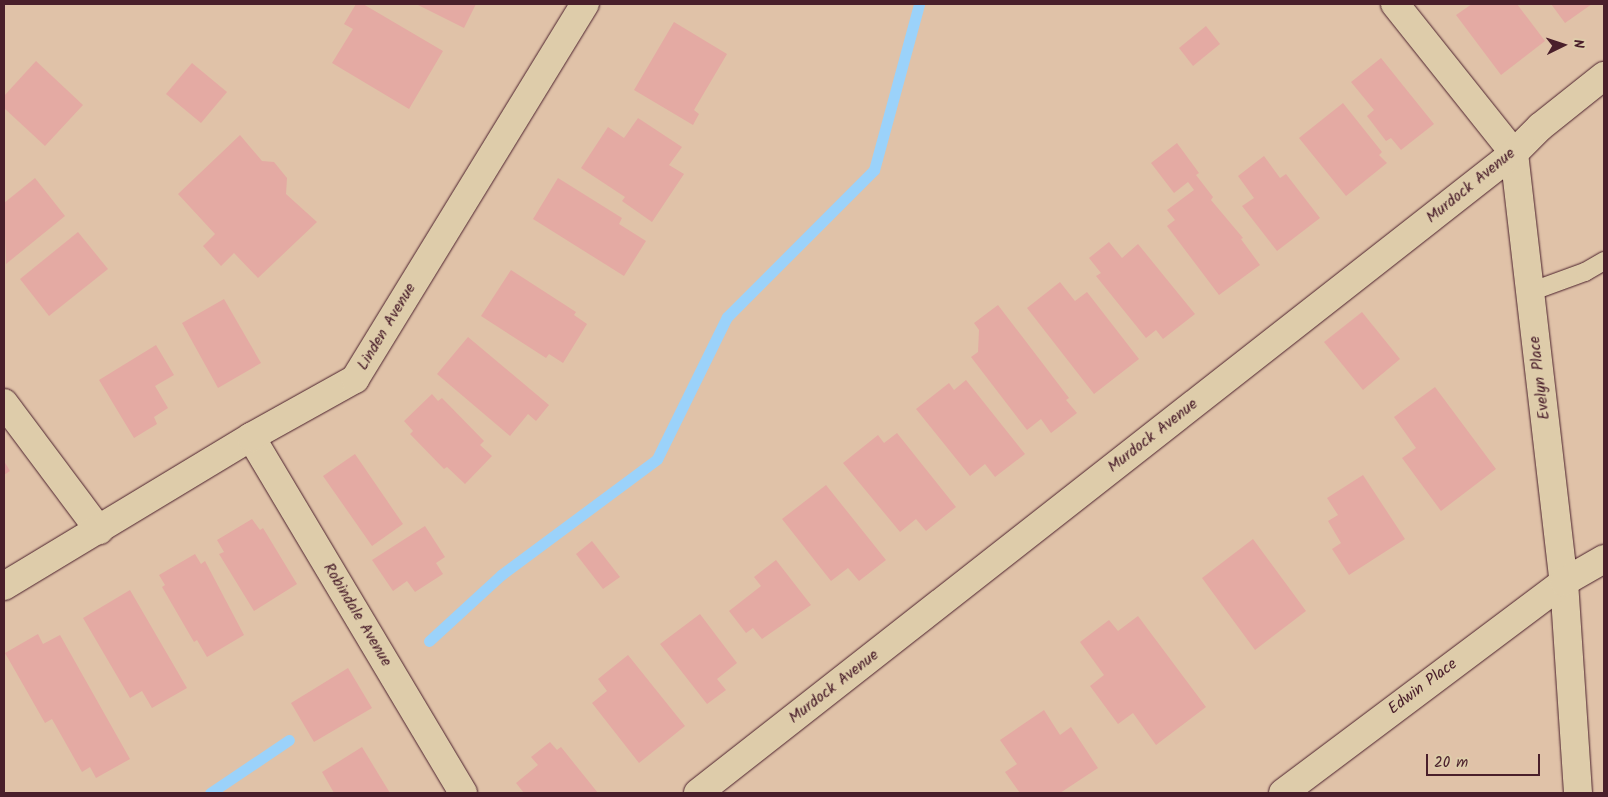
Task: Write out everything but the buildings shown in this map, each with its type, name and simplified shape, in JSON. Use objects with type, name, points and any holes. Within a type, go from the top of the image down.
[{"type":"street","name":"Linden Avenue","points":[[4,586],[251,437],[355,379],[585,4]]},
{"type":"street","points":[[1395,4],[1514,153]]},
{"type":"street","name":"Murdock Avenue","points":[[698,793],[1514,153],[1540,127],[1604,76]]},
{"type":"street","name":"Evelyn Place","points":[[1514,153],[1564,582],[1578,793]]},
{"type":"street","points":[[4,402],[99,530]]},
{"type":"street","name":"Robindale Avenue","points":[[251,437],[463,793]]},
{"type":"street","name":"Edwin Place","points":[[1284,793],[1564,582],[1604,559]]},
{"type":"lane","points":[[1530,292],[1585,272],[1604,261]]},
{"type":"waterway","points":[[429,641],[501,575],[657,459],[727,317],[874,170],[919,4]]},
{"type":"waterway","points":[[210,793],[289,740]]}]
